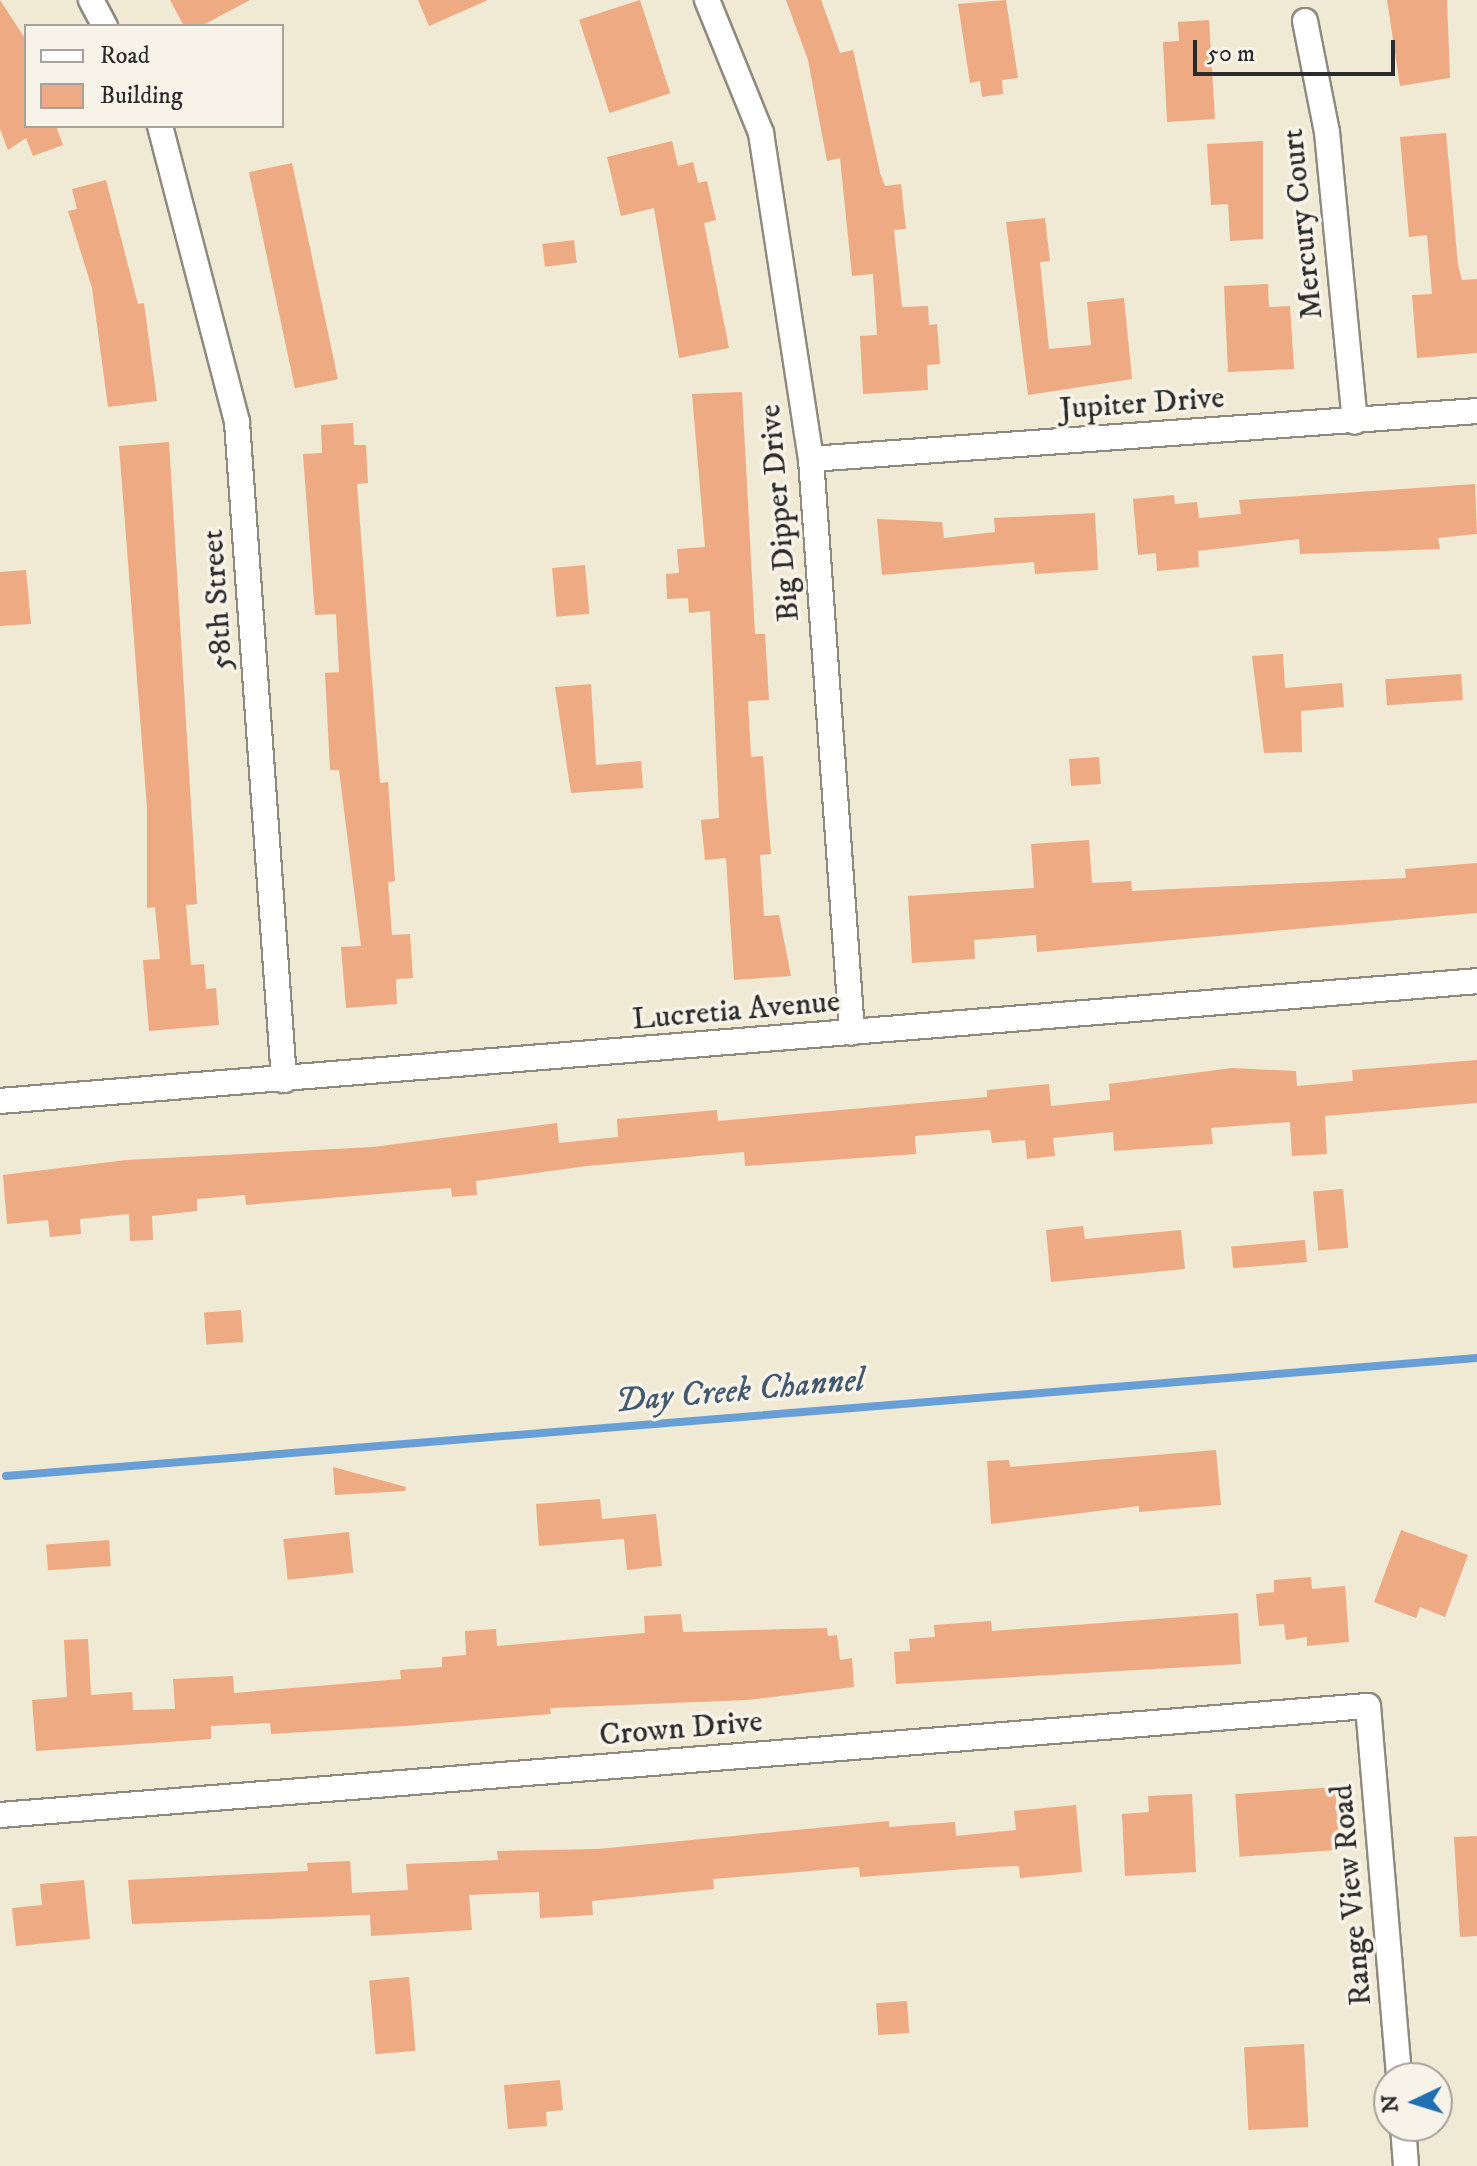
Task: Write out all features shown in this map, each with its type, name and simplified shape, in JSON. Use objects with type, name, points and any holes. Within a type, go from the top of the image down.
[{"type":"street","points":[[91,0],[104,24]]},
{"type":"street","name":"Big Dipper Drive","points":[[707,0],[761,133],[811,459],[852,1033]]},
{"type":"street","name":"Mercury Court","points":[[1305,21],[1327,132],[1355,422]]},
{"type":"street","name":"58th Street","points":[[161,128],[237,422],[284,1080]]},
{"type":"street","name":"Jupiter Drive","points":[[811,459],[1477,411]]},
{"type":"street","name":"Lucretia Avenue","points":[[0,1101],[1477,981]]},
{"type":"street","name":"Crown Drive","points":[[0,1815],[1368,1706]]},
{"type":"street","name":"Range View Road","points":[[1368,1706],[1398,2062]]},
{"type":"street","points":[[1404,2142],[1406,2166]]},
{"type":"building","points":[[0,0],[24,37],[24,128],[57,128],[63,145],[33,156],[26,138],[8,150],[0,129]]},
{"type":"building","points":[[170,0],[250,0],[205,24],[183,24]]},
{"type":"building","points":[[418,0],[488,0],[429,26]]},
{"type":"building","points":[[640,0],[670,93],[609,113],[579,20]]},
{"type":"building","points":[[786,0],[821,0],[840,53],[853,50],[880,173],[885,186],[901,184],[906,229],[894,230],[902,307],[928,306],[929,325],[937,324],[940,364],[927,365],[928,390],[863,394],[860,336],[877,335],[873,274],[852,276],[840,158],[827,161],[808,60]]},
{"type":"building","points":[[1006,0],[1018,78],[1002,80],[1003,94],[982,97],[980,81],[970,83],[958,4]]},
{"type":"building","points":[[1387,0],[1447,0],[1450,78],[1400,86]]},
{"type":"building","points":[[1209,20],[1215,119],[1167,122],[1163,42],[1179,41],[1178,22]]},
{"type":"building","points":[[1446,133],[1458,265],[1462,280],[1477,279],[1477,353],[1417,358],[1412,295],[1432,294],[1427,235],[1409,237],[1400,137]]},
{"type":"building","points":[[672,141],[678,166],[693,162],[698,183],[707,181],[716,220],[704,223],[729,348],[679,358],[654,208],[621,216],[607,157]]},
{"type":"building","points":[[1263,141],[1263,239],[1230,241],[1228,204],[1211,205],[1207,144]]},
{"type":"building","points":[[292,163],[338,379],[295,388],[249,172]]},
{"type":"building","points":[[106,180],[138,304],[144,303],[157,401],[108,407],[92,288],[68,211],[77,209],[72,189]]},
{"type":"building","points":[[1045,218],[1050,261],[1040,262],[1049,349],[1091,345],[1087,302],[1124,298],[1132,379],[1028,395],[1006,222]]},
{"type":"building","points":[[574,240],[577,263],[545,267],[542,244]]},
{"type":"building","points":[[1268,284],[1269,307],[1290,306],[1294,369],[1228,372],[1224,286]]},
{"type":"building","points":[[742,392],[755,634],[765,634],[769,700],[748,701],[751,757],[763,756],[771,854],[760,855],[764,916],[779,915],[791,976],[734,980],[726,858],[705,860],[701,820],[719,818],[710,611],[689,613],[688,598],[667,599],[666,574],[679,573],[677,549],[705,547],[692,394]]},
{"type":"building","points":[[353,423],[354,445],[366,445],[368,483],[357,484],[380,783],[388,782],[395,881],[388,882],[392,935],[410,934],[413,978],[396,979],[397,1004],[346,1008],[341,947],[361,946],[339,770],[330,770],[325,673],[339,672],[336,614],[315,615],[303,454],[322,453],[321,425]]},
{"type":"building","points":[[169,442],[197,904],[186,905],[191,965],[204,964],[206,989],[216,988],[219,1025],[149,1031],[143,960],[160,959],[155,907],[147,908],[147,808],[119,446]]},
{"type":"building","points":[[1475,484],[1477,534],[1438,538],[1440,549],[1300,554],[1299,539],[1198,551],[1199,567],[1157,571],[1156,553],[1138,555],[1133,499],[1174,495],[1175,504],[1197,502],[1199,518],[1241,514],[1239,500]]},
{"type":"building","points":[[1095,513],[1098,570],[1035,574],[1034,562],[882,575],[877,519],[942,522],[944,538],[995,532],[994,518]]},
{"type":"building","points":[[585,565],[589,614],[556,617],[552,568]]},
{"type":"building","points":[[26,570],[31,624],[0,626],[0,572]]},
{"type":"building","points":[[1283,654],[1285,688],[1342,683],[1344,707],[1301,711],[1302,752],[1264,753],[1252,656]]},
{"type":"building","points":[[1461,674],[1463,700],[1387,705],[1385,679]]},
{"type":"building","points":[[591,684],[596,765],[641,761],[643,788],[571,793],[555,687]]},
{"type":"building","points":[[1099,757],[1101,784],[1071,786],[1069,759]]},
{"type":"building","points":[[1089,840],[1092,883],[1131,881],[1132,891],[1406,878],[1405,869],[1477,863],[1477,913],[1037,952],[1036,935],[974,940],[975,959],[912,963],[908,896],[1034,888],[1031,844]]},
{"type":"building","points":[[1477,1060],[1477,1103],[1325,1116],[1327,1154],[1292,1156],[1290,1122],[1211,1128],[1213,1144],[1114,1151],[1113,1132],[1053,1138],[1055,1156],[1027,1159],[1025,1140],[992,1143],[990,1130],[915,1136],[916,1154],[745,1166],[744,1152],[587,1166],[476,1181],[477,1195],[452,1197],[451,1188],[246,1205],[245,1195],[197,1199],[197,1211],[152,1216],[153,1240],[130,1241],[129,1214],[80,1219],[81,1234],[50,1237],[48,1220],[7,1224],[3,1175],[126,1160],[373,1147],[557,1123],[559,1143],[618,1137],[617,1119],[717,1110],[718,1121],[987,1097],[987,1090],[1049,1084],[1051,1106],[1110,1100],[1109,1084],[1232,1068],[1296,1071],[1297,1086],[1353,1081],[1352,1070]]},
{"type":"building","points":[[1343,1189],[1348,1248],[1318,1250],[1313,1192]]},
{"type":"building","points":[[1083,1226],[1085,1239],[1181,1230],[1185,1269],[1051,1282],[1046,1230]]},
{"type":"building","points":[[1305,1240],[1307,1262],[1233,1268],[1231,1246]]},
{"type":"building","points":[[241,1310],[243,1342],[206,1345],[204,1313]]},
{"type":"building","points":[[1216,1450],[1221,1505],[1139,1512],[1139,1506],[991,1524],[987,1461],[1009,1460],[1010,1467]]},
{"type":"building","points":[[333,1467],[406,1487],[405,1491],[335,1495]]},
{"type":"building","points":[[600,1499],[602,1519],[656,1514],[662,1566],[627,1570],[624,1539],[539,1546],[536,1504]]},
{"type":"building","points":[[1401,1530],[1468,1555],[1445,1617],[1420,1607],[1416,1618],[1374,1602]]},
{"type":"building","points":[[349,1532],[353,1573],[288,1580],[283,1539]]},
{"type":"building","points":[[109,1540],[111,1566],[48,1570],[46,1544]]},
{"type":"building","points":[[1311,1577],[1312,1589],[1345,1586],[1349,1642],[1307,1646],[1307,1637],[1286,1640],[1284,1624],[1259,1626],[1256,1594],[1274,1592],[1274,1580]]},
{"type":"building","points":[[1238,1613],[1241,1664],[896,1684],[894,1652],[910,1651],[909,1639],[935,1637],[934,1625],[991,1621],[992,1631]]},
{"type":"building","points":[[681,1614],[683,1632],[827,1628],[828,1636],[837,1635],[840,1660],[852,1658],[854,1687],[747,1700],[550,1708],[551,1714],[405,1726],[271,1734],[270,1723],[211,1726],[211,1739],[36,1751],[32,1700],[67,1697],[64,1640],[88,1639],[91,1695],[132,1692],[133,1710],[175,1709],[173,1679],[233,1676],[234,1693],[401,1679],[400,1670],[442,1667],[442,1657],[466,1655],[465,1631],[496,1629],[497,1646],[645,1633],[644,1616]]},
{"type":"building","points":[[1335,1787],[1339,1850],[1240,1857],[1235,1794]]},
{"type":"building","points":[[1192,1794],[1196,1872],[1125,1876],[1122,1814],[1149,1812],[1148,1796]]},
{"type":"building","points":[[1076,1805],[1082,1872],[1020,1878],[1019,1866],[860,1877],[859,1867],[713,1879],[714,1889],[592,1901],[593,1915],[540,1918],[539,1892],[469,1895],[472,1930],[371,1936],[370,1915],[132,1924],[128,1880],[308,1871],[307,1863],[350,1861],[352,1893],[408,1890],[406,1864],[498,1860],[497,1851],[598,1849],[889,1821],[889,1827],[955,1822],[956,1836],[1016,1830],[1014,1811]]},
{"type":"building","points":[[1477,1836],[1477,1936],[1460,1937],[1454,1837]]},
{"type":"building","points":[[84,1880],[90,1939],[16,1946],[12,1908],[42,1905],[40,1884]]},
{"type":"building","points":[[409,1977],[415,2051],[376,2054],[369,1980]]},
{"type":"building","points":[[907,2001],[909,2033],[878,2035],[876,2003]]},
{"type":"building","points":[[1304,2044],[1308,2127],[1248,2130],[1244,2047]]},
{"type":"building","points":[[560,2080],[563,2110],[546,2112],[547,2126],[508,2129],[504,2085]]},
{"type":"waterway","name":"Day Creek Channel","points":[[6,1476],[1477,1358]]}]
